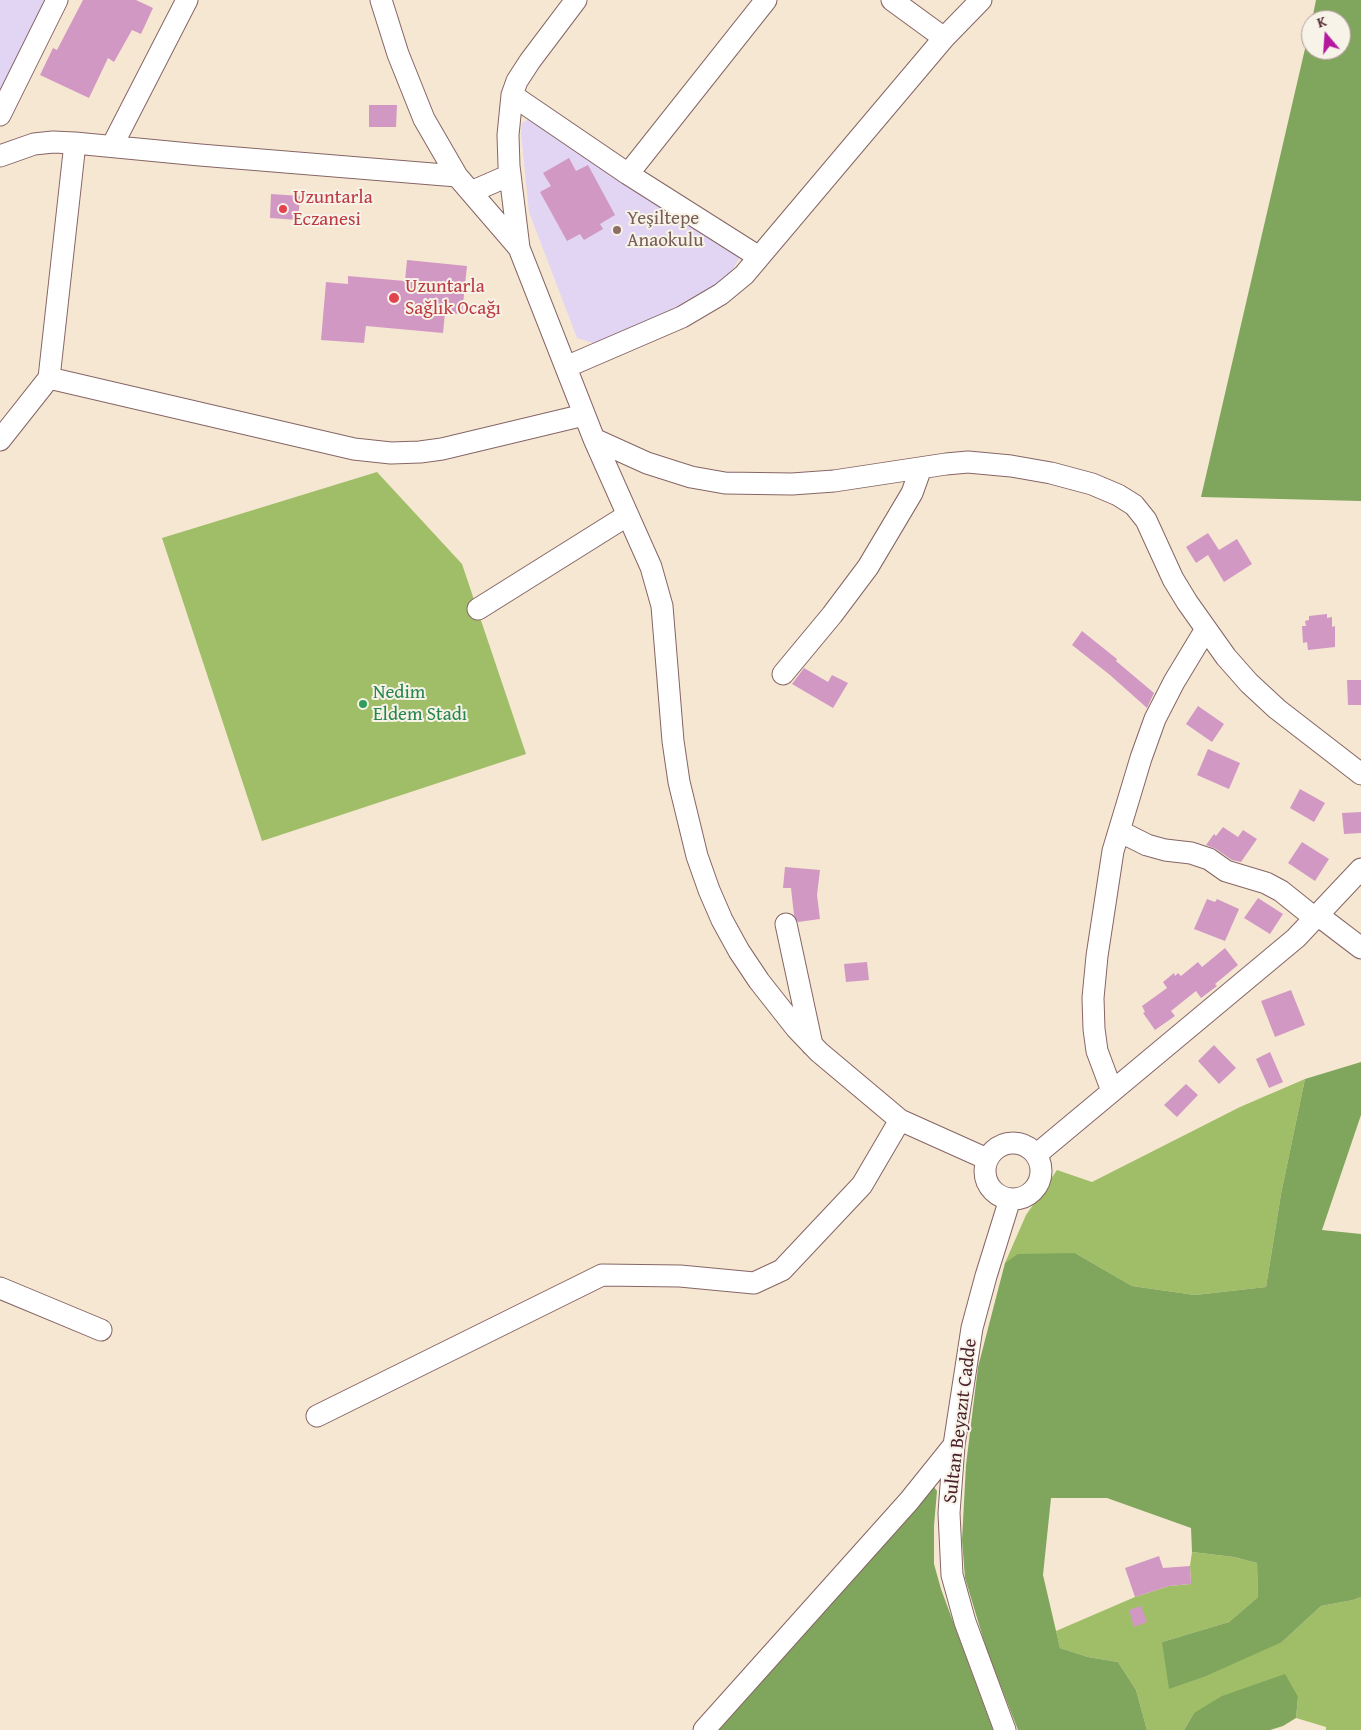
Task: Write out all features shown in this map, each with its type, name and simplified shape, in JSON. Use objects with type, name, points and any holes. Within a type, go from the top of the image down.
[{"type":"street","points":[[0,115],[57,0]]},
{"type":"street","points":[[112,146],[187,0]]},
{"type":"street","points":[[576,0],[530,61],[512,95],[508,135],[510,175],[519,248],[584,415],[651,567],[662,606],[673,741],[679,782],[697,856],[708,890],[730,935],[759,981],[791,1022],[812,1045],[846,1076],[900,1120],[987,1159]]},
{"type":"street","points":[[628,174],[766,0]]},
{"type":"street","points":[[892,0],[944,38]]},
{"type":"street","points":[[566,367],[635,338],[702,306],[734,285],[944,38],[981,0]]},
{"type":"street","points":[[386,4],[401,62],[424,119],[457,176],[519,248]]},
{"type":"street","points":[[512,95],[628,174],[759,257]]},
{"type":"street","points":[[0,156],[34,144],[53,142],[457,176]]},
{"type":"street","points":[[0,440],[49,378],[75,143]]},
{"type":"street","points":[[471,192],[510,175]]},
{"type":"street","points":[[49,378],[354,449],[391,453],[442,449],[584,415]]},
{"type":"street","points":[[594,439],[647,463],[691,477],[725,482],[792,484],[834,481],[968,462],[1011,466],[1051,473],[1092,484],[1118,494],[1134,505],[1146,520],[1173,579],[1226,657],[1249,683],[1277,709],[1361,774]]},
{"type":"street","points":[[783,674],[832,615],[868,567],[912,493],[921,468]]},
{"type":"street","points":[[478,609],[628,515]]},
{"type":"street","points":[[1112,1090],[1098,1051],[1094,1029],[1093,998],[1097,956],[1113,851],[1154,719],[1206,629]]},
{"type":"street","points":[[1119,831],[1146,845],[1209,859],[1226,871],[1266,883],[1281,890],[1361,948]]},
{"type":"street","points":[[1037,1154],[1296,938],[1361,869]]},
{"type":"street","points":[[786,924],[812,1045]]},
{"type":"street","points":[[317,1416],[602,1275],[680,1276],[754,1284],[782,1270],[862,1185],[900,1120]]},
{"type":"street","points":[[1009,1142],[1019,1143],[1037,1154],[1041,1171],[1040,1180],[1028,1195],[1010,1199],[1001,1197],[988,1185],[984,1168],[992,1151],[1000,1145],[1009,1142]]},
{"type":"street","name":"Sultan Beyazıt Cadde","points":[[1005,1730],[965,1622],[952,1574],[949,1513],[954,1446],[972,1328],[1010,1199]]},
{"type":"street","points":[[0,1288],[101,1330]]},
{"type":"street","points":[[704,1730],[909,1501],[954,1446]]},
{"type":"shaded area","points":[[0,0],[48,0],[0,98]]},
{"type":"shaded area","name":"Yeşiltepe Anaokulu","points":[[532,117],[740,257],[732,271],[723,280],[693,301],[596,344],[577,338],[529,212],[521,133],[522,123]]},
{"type":"green space","points":[[1316,0],[1361,0],[1361,501],[1201,497],[1302,60],[1351,60],[1351,10],[1314,10]]},
{"type":"green space","name":"Nedim Eldem Stadı","points":[[377,472],[462,564],[526,754],[262,841],[162,538]]},
{"type":"green space","points":[[1361,1062],[1361,1115],[1322,1230],[1361,1234],[1361,1597],[1321,1606],[1282,1642],[1206,1676],[1169,1689],[1162,1642],[1229,1622],[1258,1597],[1257,1563],[1234,1557],[1192,1552],[1191,1528],[1107,1498],[1051,1498],[1043,1575],[1060,1648],[1088,1657],[1118,1662],[1136,1690],[1147,1730],[1018,1730],[987,1651],[965,1578],[962,1540],[966,1465],[978,1367],[1005,1263],[1018,1254],[1075,1253],[1132,1286],[1195,1295],[1266,1287],[1281,1194],[1305,1079]]},
{"type":"green space","points":[[1305,1079],[1281,1194],[1266,1287],[1195,1295],[1132,1286],[1075,1253],[1005,1263],[1026,1215],[1057,1170],[1092,1182],[1240,1107]]},
{"type":"green space","points":[[934,1487],[937,1491],[934,1526],[934,1564],[941,1589],[993,1730],[717,1730],[928,1488]]},
{"type":"green space","points":[[1192,1552],[1234,1557],[1257,1563],[1258,1597],[1229,1622],[1162,1642],[1282,1642],[1321,1606],[1361,1597],[1361,1730],[1326,1730],[1326,1727],[1296,1718],[1298,1697],[1194,1713],[1184,1730],[1147,1730],[1136,1690],[1118,1662],[1088,1657],[1060,1648],[1056,1631],[1135,1597],[1169,1586],[1191,1584],[1190,1566]]},
{"type":"green space","points":[[1285,1674],[1298,1697],[1296,1718],[1283,1726],[1270,1730],[1184,1730],[1194,1713],[1222,1696]]},
{"type":"building","points":[[83,0],[136,0],[153,8],[141,34],[132,30],[114,62],[108,58],[89,98],[40,75],[53,48],[57,50]]},
{"type":"building","points":[[369,105],[397,105],[396,127],[369,127]]},
{"type":"building","points":[[569,158],[576,171],[588,165],[615,215],[600,224],[603,229],[584,240],[580,234],[567,241],[540,192],[551,186],[543,173]]},
{"type":"building","points":[[271,194],[300,196],[298,220],[270,218]]},
{"type":"building","name":"Uzuntarla Sağlık Ocağı","points":[[407,260],[467,266],[462,314],[445,313],[443,333],[366,326],[364,343],[321,340],[326,282],[348,284],[348,276],[405,281]]},
{"type":"building","points":[[1208,533],[1219,550],[1237,539],[1252,564],[1224,582],[1208,555],[1196,563],[1186,547]]},
{"type":"building","points":[[1327,614],[1327,618],[1332,617],[1332,627],[1335,626],[1335,647],[1308,650],[1307,642],[1303,643],[1302,626],[1306,626],[1305,621],[1309,620],[1309,616]]},
{"type":"building","points":[[1082,631],[1117,659],[1116,661],[1154,693],[1147,708],[1072,645]]},
{"type":"building","points":[[804,668],[828,682],[832,675],[848,683],[833,708],[792,684]]},
{"type":"building","points":[[1347,680],[1361,680],[1361,705],[1348,705]]},
{"type":"building","points":[[1198,706],[1224,724],[1212,742],[1186,724]]},
{"type":"building","points":[[1208,749],[1240,763],[1229,789],[1197,775]]},
{"type":"building","points":[[1300,789],[1325,803],[1314,822],[1290,808]]},
{"type":"building","points":[[1361,812],[1361,833],[1344,834],[1342,813]]},
{"type":"building","points":[[1223,827],[1238,837],[1243,830],[1257,839],[1241,862],[1232,860],[1216,849],[1206,845],[1214,834],[1216,836]]},
{"type":"building","points":[[1302,842],[1329,859],[1315,881],[1288,863]]},
{"type":"building","points":[[785,867],[820,870],[817,895],[820,919],[798,922],[794,915],[791,888],[783,888]]},
{"type":"building","points":[[1258,898],[1283,914],[1270,934],[1244,918]]},
{"type":"building","points":[[1207,899],[1215,902],[1217,899],[1239,909],[1225,941],[1194,929]]},
{"type":"building","points":[[1225,948],[1238,965],[1215,984],[1217,986],[1201,998],[1196,991],[1171,1011],[1175,1016],[1155,1030],[1143,1013],[1145,1012],[1142,1006],[1167,988],[1163,982],[1174,973],[1175,976],[1178,973],[1181,976],[1198,962],[1202,967]]},
{"type":"building","points":[[867,962],[869,980],[846,982],[844,964]]},
{"type":"building","points":[[1291,990],[1305,1025],[1275,1037],[1261,1001]]},
{"type":"building","points":[[1214,1045],[1236,1068],[1219,1084],[1198,1061]]},
{"type":"building","points":[[1270,1052],[1283,1082],[1269,1088],[1256,1059]]},
{"type":"building","points":[[1186,1084],[1198,1095],[1177,1117],[1164,1105]]},
{"type":"building","points":[[1159,1556],[1163,1568],[1190,1566],[1191,1584],[1169,1586],[1135,1597],[1125,1568]]},
{"type":"building","points":[[1141,1606],[1147,1622],[1134,1627],[1129,1610]]},
{"type":"place","name":"Uzuntarla Eczanesi","points":[[283,209]]},
{"type":"place","name":"Yeşiltepe Anaokulu","points":[[617,230]]},
{"type":"place","name":"Uzuntarla Sağlık Ocağı","points":[[394,298]]},
{"type":"place","name":"Nedim Eldem Stadı","points":[[363,704]]}]
